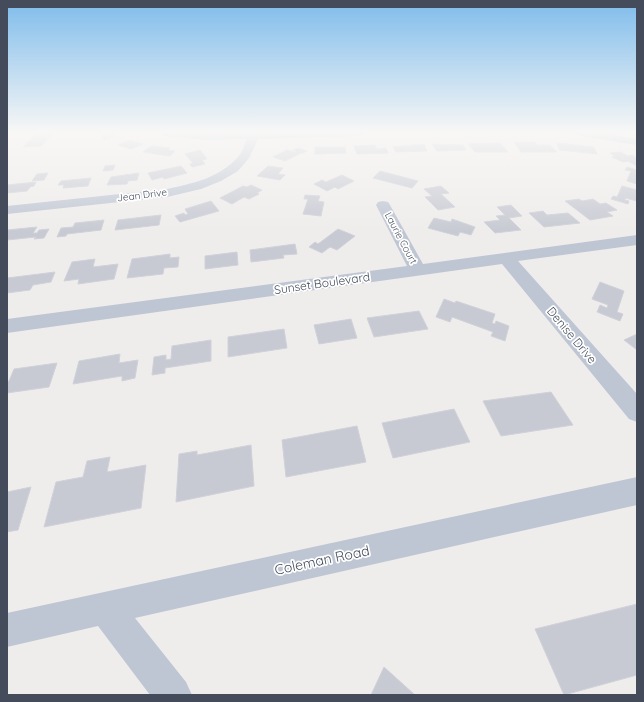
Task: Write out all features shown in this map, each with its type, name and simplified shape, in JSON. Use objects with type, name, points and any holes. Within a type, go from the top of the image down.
[{"type":"street","name":"Jean Drive","points":[[7,210],[167,193],[204,183],[232,169],[235,166]]},
{"type":"street","name":"Laurie Court","points":[[383,205],[418,270]]},
{"type":"street","name":"Sunset Boulevard","points":[[7,326],[507,259],[637,240]]},
{"type":"street","name":"Denise Drive","points":[[507,259],[637,411]]},
{"type":"street","name":"Coleman Road","points":[[7,630],[637,491]]},
{"type":"street","points":[[105,608],[173,695]]},
{"type":"building","points":[[105,166],[115,166],[113,170],[103,171]]},
{"type":"building","points":[[181,166],[187,173],[164,179],[163,177],[152,180],[148,173]]},
{"type":"building","points":[[268,166],[283,168],[278,174],[285,175],[280,180],[257,176]]},
{"type":"building","points":[[627,167],[637,170],[637,184],[627,181],[631,171],[625,170]]},
{"type":"building","points":[[380,171],[418,181],[412,188],[373,178]]},
{"type":"building","points":[[48,173],[44,180],[32,181],[37,174]]},
{"type":"building","points":[[139,173],[137,180],[128,181],[127,184],[107,185],[111,177]]},
{"type":"building","points":[[342,175],[354,181],[338,189],[335,187],[327,191],[314,184],[322,180],[326,182]]},
{"type":"building","points":[[91,178],[88,186],[63,188],[64,185],[58,185],[61,181]]},
{"type":"building","points":[[36,182],[34,186],[30,187],[27,191],[7,193],[7,185]]},
{"type":"building","points":[[251,185],[262,190],[257,193],[259,194],[249,199],[244,197],[232,204],[220,198],[243,186],[247,187]]},
{"type":"building","points":[[441,186],[449,193],[441,194],[455,207],[438,210],[425,197],[432,196],[424,189]]},
{"type":"building","points":[[622,186],[637,190],[637,201],[625,198],[625,200],[629,201],[628,204],[611,199],[613,196],[617,197]]},
{"type":"building","points":[[305,195],[320,196],[318,201],[324,202],[321,216],[303,214],[308,199],[304,199]]},
{"type":"building","points":[[579,199],[582,201],[593,199],[600,204],[606,203],[617,210],[607,212],[613,216],[590,220],[565,201]]},
{"type":"building","points":[[211,201],[219,211],[180,222],[175,216],[184,213],[185,215],[188,214],[185,209]]},
{"type":"building","points":[[511,205],[522,216],[509,218],[521,230],[495,233],[484,222],[500,220],[496,216],[505,215],[497,207]]},
{"type":"building","points":[[543,211],[547,215],[568,213],[580,223],[544,227],[529,213]]},
{"type":"building","points":[[161,215],[159,225],[115,230],[118,220]]},
{"type":"building","points":[[434,218],[451,222],[452,219],[475,227],[471,235],[460,232],[458,236],[428,228]]},
{"type":"building","points":[[104,220],[101,230],[67,234],[66,236],[57,237],[61,228],[73,227],[75,223]]},
{"type":"building","points":[[37,227],[33,233],[37,233],[39,230],[49,229],[44,238],[34,239],[36,237],[7,240],[7,230]]},
{"type":"building","points":[[338,229],[355,236],[337,250],[330,247],[322,253],[309,247],[315,242],[318,244]]},
{"type":"building","points":[[295,244],[297,254],[283,255],[284,258],[251,262],[250,250]]},
{"type":"building","points":[[237,252],[238,265],[205,269],[205,256]]},
{"type":"building","points":[[170,254],[170,258],[179,257],[178,267],[164,268],[163,274],[127,278],[132,259]]},
{"type":"building","points":[[95,259],[93,267],[118,264],[114,279],[78,284],[79,279],[64,281],[72,262]]},
{"type":"building","points":[[55,272],[51,282],[33,285],[30,290],[7,293],[7,278]]},
{"type":"building","points":[[600,282],[624,291],[617,312],[623,314],[620,321],[597,312],[600,305],[607,308],[608,305],[592,299]]},
{"type":"building","points":[[444,299],[455,303],[456,301],[495,314],[492,323],[495,324],[496,321],[509,326],[505,341],[491,336],[493,332],[452,317],[450,322],[436,317]]},
{"type":"building","points":[[419,311],[428,329],[374,337],[367,318]]},
{"type":"building","points":[[351,319],[357,338],[319,344],[314,325]]},
{"type":"building","points":[[284,329],[287,348],[228,357],[228,337]]},
{"type":"building","points":[[637,334],[637,350],[624,340]]},
{"type":"building","points":[[211,340],[211,361],[165,368],[165,373],[152,375],[154,357],[166,355],[166,360],[171,359],[172,346]]},
{"type":"building","points":[[120,354],[119,363],[138,360],[135,378],[122,381],[122,376],[73,384],[79,361]]},
{"type":"building","points":[[57,363],[49,387],[7,393],[7,382],[9,381],[14,369]]},
{"type":"building","points":[[551,392],[573,425],[501,436],[483,401]]},
{"type":"building","points":[[454,409],[470,442],[393,458],[382,423]]},
{"type":"building","points":[[357,426],[366,462],[286,477],[282,440]]},
{"type":"building","points":[[251,445],[254,486],[176,502],[179,454],[197,451],[197,455]]},
{"type":"building","points":[[110,457],[107,472],[146,465],[141,508],[44,527],[56,482],[83,477],[87,461]]},
{"type":"building","points":[[31,487],[18,530],[7,532],[7,492]]},
{"type":"building","points":[[637,604],[637,675],[564,695],[535,629]]},
{"type":"building","points":[[384,667],[415,695],[371,695]]}]
